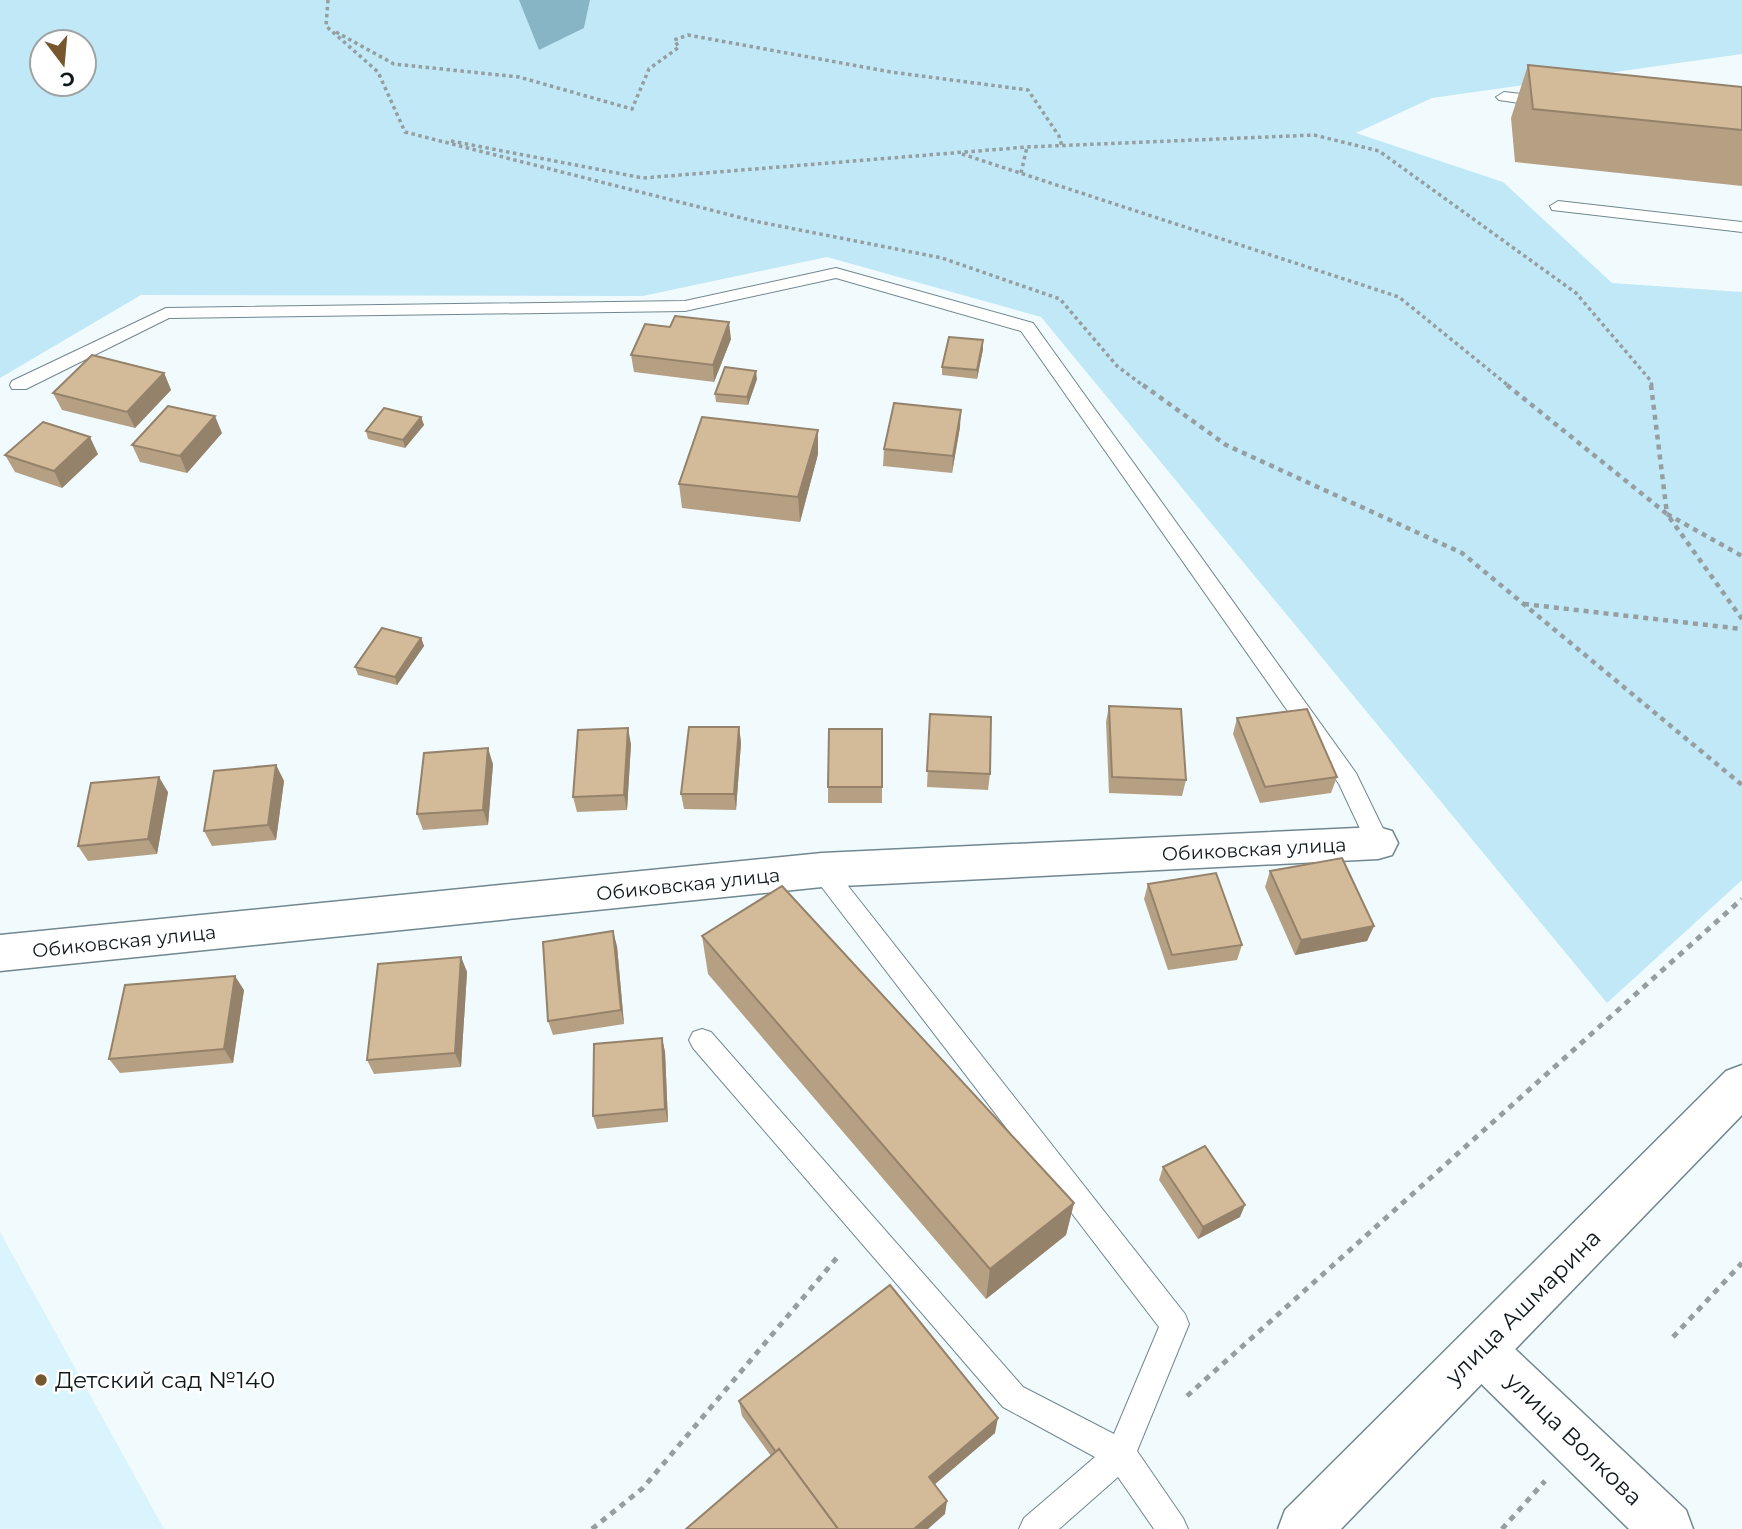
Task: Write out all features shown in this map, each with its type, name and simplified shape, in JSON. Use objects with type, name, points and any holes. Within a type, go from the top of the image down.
[{"type":"street","name":"Обиковская улица","points":[[0,953],[822,870],[1378,843]]},
{"type":"street","name":"улица Ашмарина","points":[[1304,1529],[1742,1085]]},
{"type":"street","name":"улица Волкова","points":[[1481,1350],[1667,1529]]},
{"type":"lane","points":[[1504,97],[1570,104]]},
{"type":"lane","points":[[1559,206],[1742,227]]},
{"type":"lane","points":[[19,385],[166,313],[685,306],[835,273],[1027,327],[1348,779],[1378,843]]},
{"type":"lane","points":[[822,870],[1175,1324],[1121,1454],[1035,1529]]},
{"type":"lane","points":[[702,1040],[1013,1397],[1121,1454],[1172,1529]]},
{"type":"path","points":[[326,26],[328,0]]},
{"type":"path","points":[[326,26],[378,72],[405,132]]},
{"type":"path","points":[[326,26],[394,64],[519,77],[632,109],[649,69],[679,47],[674,40],[688,35],[891,72],[1028,90],[1059,136],[1062,146]]},
{"type":"path","points":[[405,132],[643,178],[1027,147],[1314,135],[1379,151],[1576,293],[1651,382],[1667,514],[1742,619]]},
{"type":"path","points":[[405,132],[754,221],[942,258],[1060,299],[1117,366],[1226,445],[1462,553],[1742,785]]},
{"type":"path","points":[[1021,173],[1027,147]]},
{"type":"path","points":[[958,153],[1399,297],[1667,514],[1742,556]]},
{"type":"path","points":[[1523,604],[1742,629]]},
{"type":"path","points":[[1183,1399],[1742,899]]},
{"type":"path","points":[[592,1529],[643,1488],[864,1226]]},
{"type":"path","points":[[1673,1337],[1742,1263]]},
{"type":"path","points":[[1502,1529],[1545,1481]]},
{"type":"shaded area","points":[[0,0],[519,0],[584,28],[590,0],[1742,0],[1742,54],[1432,98],[1356,133],[1503,182],[1612,283],[1742,292],[1742,880],[1607,1003],[1041,317],[827,257],[643,296],[141,295],[0,378]]},
{"type":"shaded area","points":[[519,0],[590,0],[584,28],[539,50]]},
{"type":"shaded area","name":"Детский сад №140","points":[[0,1232],[164,1529],[0,1529]]},
{"type":"building","points":[[1528,65],[1742,87],[1742,130],[1533,109]]},
{"type":"building","points":[[675,316],[729,322],[713,365],[631,355],[645,324],[670,327]]},
{"type":"building","points":[[949,337],[983,340],[977,370],[942,367]]},
{"type":"building","points":[[92,355],[164,373],[127,412],[53,393]]},
{"type":"building","points":[[725,367],[756,371],[747,397],[715,394]]},
{"type":"building","points":[[894,403],[961,410],[953,456],[884,449]]},
{"type":"building","points":[[168,406],[215,416],[180,456],[132,445]]},
{"type":"building","points":[[384,408],[421,417],[403,440],[366,431]]},
{"type":"building","points":[[702,417],[818,430],[798,497],[679,484]]},
{"type":"building","points":[[43,422],[90,437],[54,471],[5,455]]},
{"type":"building","points":[[382,628],[421,638],[395,677],[355,667]]},
{"type":"building","points":[[1109,706],[1181,709],[1186,780],[1112,777]]},
{"type":"building","points":[[1307,709],[1337,777],[1265,787],[1237,718]]},
{"type":"building","points":[[930,714],[991,717],[990,774],[927,771]]},
{"type":"building","points":[[689,727],[739,727],[734,794],[681,794]]},
{"type":"building","points":[[628,728],[624,795],[573,797],[578,730]]},
{"type":"building","points":[[829,729],[882,729],[882,787],[828,787]]},
{"type":"building","points":[[488,748],[483,810],[417,814],[424,753]]},
{"type":"building","points":[[276,765],[268,825],[204,831],[214,771]]},
{"type":"building","points":[[159,777],[148,839],[78,846],[91,783]]},
{"type":"building","points":[[1342,858],[1374,926],[1301,940],[1270,871]]},
{"type":"building","points":[[1216,873],[1242,945],[1172,955],[1148,884]]},
{"type":"building","points":[[782,886],[1074,1203],[990,1269],[702,936]]},
{"type":"building","points":[[613,931],[621,1010],[548,1021],[543,942]]},
{"type":"building","points":[[461,957],[455,1053],[367,1060],[378,964]]},
{"type":"building","points":[[235,976],[224,1049],[109,1059],[125,985]]},
{"type":"building","points":[[662,1038],[665,1109],[593,1116],[594,1044]]},
{"type":"building","points":[[1205,1146],[1245,1205],[1203,1227],[1163,1167]]},
{"type":"building","points":[[890,1285],[998,1418],[929,1477],[947,1501],[914,1529],[838,1529],[779,1449],[776,1452],[739,1401]]},
{"type":"building","points":[[779,1449],[838,1529],[686,1529]]},
{"type":"place","name":"Детский сад №140","points":[[41,1380]]}]
